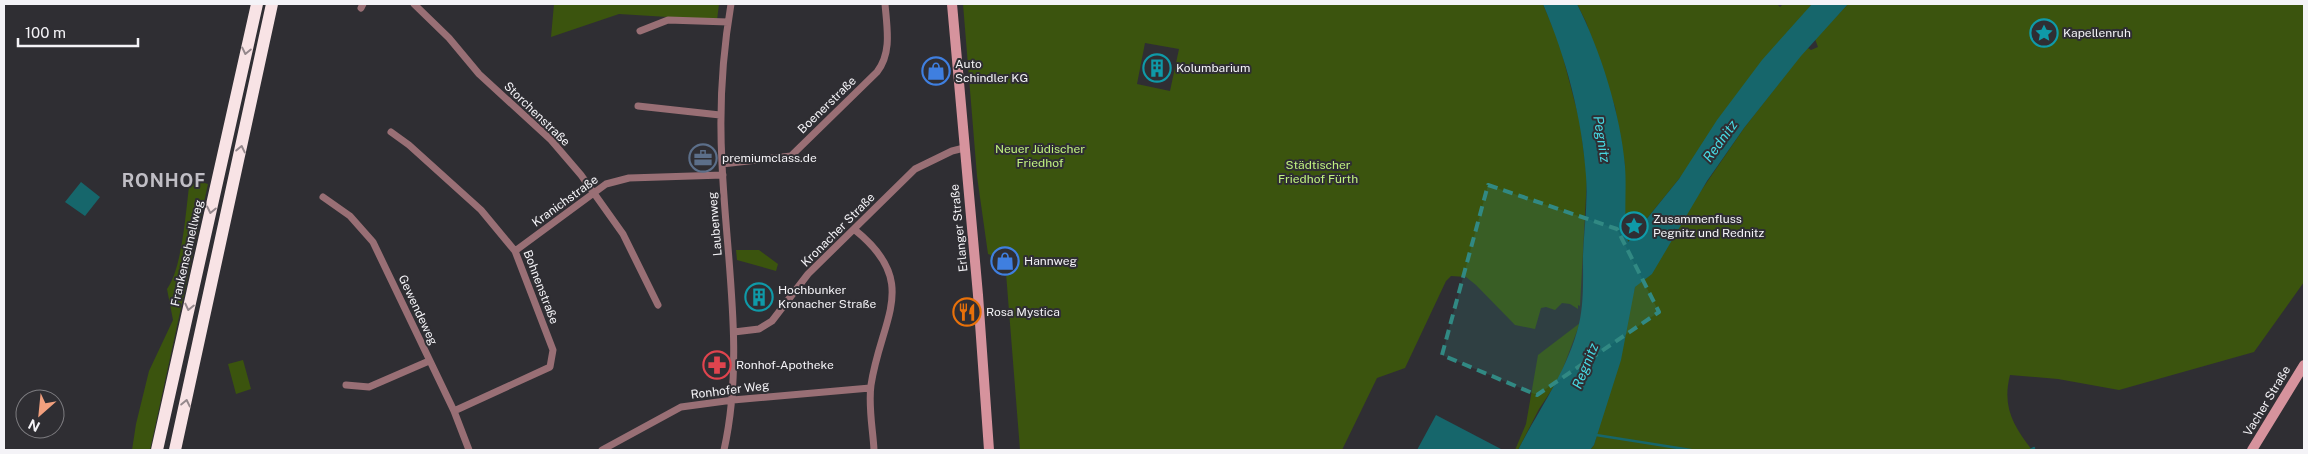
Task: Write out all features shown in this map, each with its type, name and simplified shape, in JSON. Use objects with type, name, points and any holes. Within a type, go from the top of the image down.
[{"type":"highway","name":"Frankenschnellweg","points":[[157,450],[257,4]]},
{"type":"highway","points":[[176,450],[272,4]]},
{"type":"main road","name":"Erlanger Straße","points":[[952,4],[978,295],[989,450]]},
{"type":"main road","name":"Vacher Straße","points":[[2254,449],[2304,365]]},
{"type":"street","name":"Storchenstraße","points":[[414,4],[449,38],[479,74],[551,140],[581,175],[623,234],[658,305]]},
{"type":"street","name":"Laubenweg","points":[[730,4],[723,52],[720,115],[734,332]]},
{"type":"street","name":"Boenerstraße","points":[[722,164],[791,156],[877,72],[884,63],[887,53],[885,4]]},
{"type":"street","points":[[640,30],[668,20],[728,22]]},
{"type":"street","points":[[638,106],[720,115]]},
{"type":"street","name":"Bohnenstraße","points":[[391,132],[409,145],[481,210],[515,251],[553,350],[550,366],[454,411]]},
{"type":"street","name":"Kronacher Straße","points":[[734,332],[759,329],[772,321],[797,287],[915,169],[952,151],[964,148]]},
{"type":"street","name":"Kranichstraße","points":[[515,251],[606,184],[629,178],[723,175]]},
{"type":"street","name":"Gewendeweg","points":[[324,196],[350,216],[373,242],[454,411],[469,450]]},
{"type":"street","points":[[855,230],[871,243],[885,263],[894,286],[892,306],[878,349],[870,388],[874,450]]},
{"type":"street","points":[[724,450],[733,400],[734,332]]},
{"type":"street","points":[[346,385],[369,387],[429,361]]},
{"type":"street","name":"Ronhofer Weg","points":[[602,450],[681,407],[733,400],[870,388]]},
{"type":"highlighted area","points":[[1488,185],[1617,229],[1659,312],[1537,395],[1442,355]]},
{"type":"green space","points":[[554,4],[719,4],[717,20],[619,14],[551,37]]},
{"type":"green space","name":"Städtischer Friedhof Fürth","points":[[963,4],[1543,4],[1559,42],[1580,122],[1587,178],[1580,306],[1578,305],[1578,309],[1570,304],[1562,303],[1555,310],[1546,307],[1541,308],[1535,329],[1515,325],[1466,277],[1451,276],[1446,281],[1405,368],[1377,378],[1342,450],[1020,450],[1006,273],[1008,265],[990,261],[991,255],[988,254],[977,176]],"holes":[[[1145,43],[1179,49],[1170,91],[1137,84]]]},
{"type":"green space","points":[[1577,4],[1777,4],[1780,7],[1783,4],[1812,4],[1679,179],[1627,243],[1624,199],[1625,166],[1615,107],[1586,22]]},
{"type":"green space","points":[[1848,4],[2304,4],[2304,282],[2254,352],[2119,390],[2058,379],[2010,375],[2007,397],[2008,406],[2019,432],[2032,450],[1590,450],[1594,445],[1635,287],[1744,128],[1800,56],[1808,48],[1811,50],[1818,47],[1815,39]]},
{"type":"green space","points":[[190,179],[208,184],[150,450],[132,450],[136,424],[149,371],[173,320],[167,289],[177,266],[180,252]]},
{"type":"green space","points":[[736,250],[759,250],[778,264],[776,271],[737,260]]},
{"type":"green space","points":[[1580,323],[1559,379],[1539,409],[1518,450],[1515,450],[1526,424],[1538,355]]},
{"type":"green space","points":[[243,360],[251,389],[236,394],[228,364]]},
{"type":"water","points":[[1543,4],[1577,4],[1594,41],[1614,104],[1623,146],[1628,242],[1679,179],[1717,120],[1762,60],[1812,4],[1848,4],[1801,56],[1744,128],[1707,181],[1652,274],[1635,287],[1621,360],[1594,445],[1590,450],[1518,450],[1568,357],[1581,316],[1582,299],[1587,196],[1584,154],[1572,88],[1559,45]]},
{"type":"water","points":[[81,182],[100,197],[85,216],[65,202]]},
{"type":"water","points":[[1436,415],[1501,449],[1417,450]]},
{"type":"waterway","points":[[1596,435],[1691,450]]},
{"type":"waterway","points":[[2030,450],[2034,448]]},
{"type":"place","name":"Kapellenruh","points":[[2044,33]]},
{"type":"place","name":"Kolumbarium","points":[[1157,68]]},
{"type":"place","name":"Auto Schindler KG","points":[[936,71]]},
{"type":"place","name":"premiumclass.de","points":[[703,158]]},
{"type":"place","name":"Zusammenfluss Pegnitz und Rednitz","points":[[1634,226]]},
{"type":"place","name":"Hannweg","points":[[1005,261]]},
{"type":"place","name":"Hochbunker Kronacher Straße","points":[[759,297]]},
{"type":"place","name":"Rosa Mystica","points":[[967,312]]},
{"type":"place","name":"Ronhof-Apotheke","points":[[717,365]]},
{"type":"district","name":"RONHOF","points":[[164,180]]},
{"type":"water label","name":"Pegnitz","points":[[1602,139]]},
{"type":"water label","name":"Rednitz","points":[[1720,141]]},
{"type":"water label","name":"Regnitz","points":[[1585,366]]},
{"type":"park label","name":"Neuer Jüdischer Friedhof","points":[[1040,156]]}]
